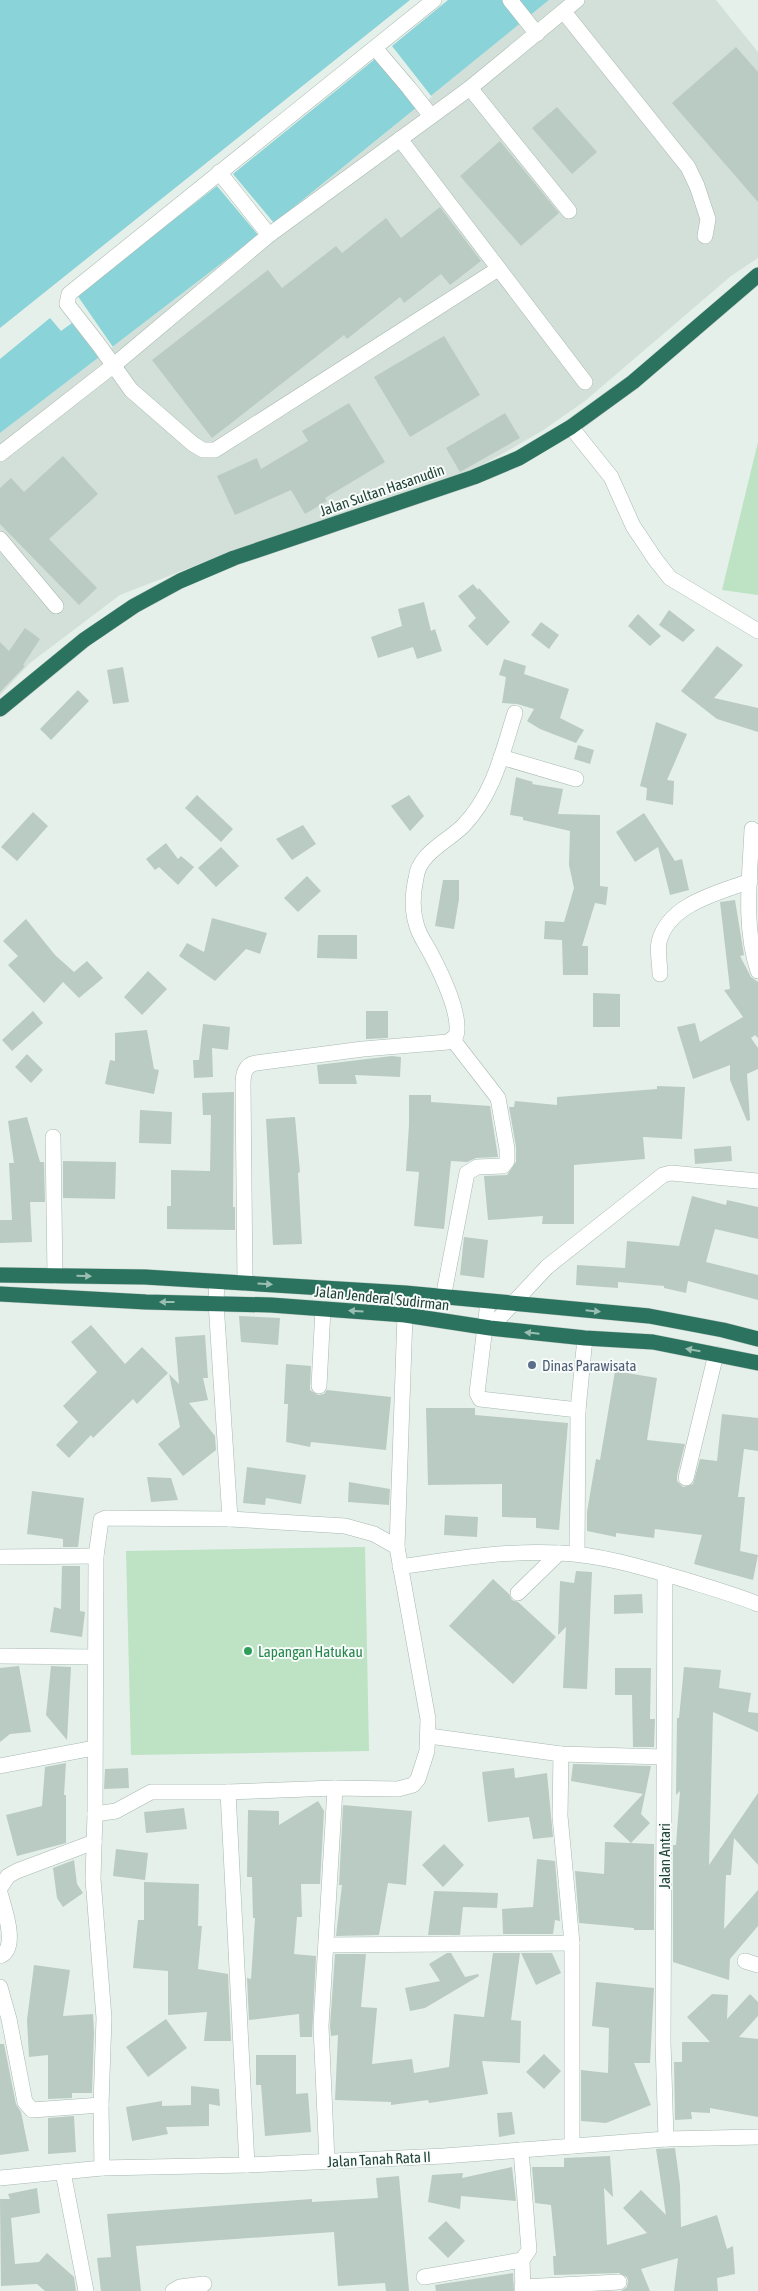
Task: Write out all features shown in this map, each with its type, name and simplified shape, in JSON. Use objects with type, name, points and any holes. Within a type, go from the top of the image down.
[{"type":"highway","name":"Jalan Sultan Hasanudin","points":[[0,709],[84,640],[134,606],[180,581],[234,558],[474,477],[519,458],[571,427],[633,382],[758,275]]},
{"type":"highway","name":"Jalan Jenderal Sudirman","points":[[0,1275],[217,1281],[443,1298],[649,1316],[723,1330],[758,1340]]},
{"type":"highway","name":"Jalan Jenderal Sudirman","points":[[0,1294],[146,1302],[216,1302],[405,1315],[488,1328],[585,1338],[652,1342],[758,1363]]},
{"type":"street","points":[[434,0],[69,294],[67,304],[132,390],[193,444],[204,450],[215,450],[498,269]]},
{"type":"street","points":[[510,0],[537,34]]},
{"type":"street","points":[[0,454],[114,365],[269,235],[470,88],[577,0]]},
{"type":"street","points":[[564,12],[688,167],[697,186],[708,219],[705,236]]},
{"type":"street","points":[[375,48],[410,88],[431,116]]},
{"type":"street","points":[[470,88],[569,212]]},
{"type":"street","points":[[400,140],[585,382]]},
{"type":"street","points":[[219,172],[269,235]]},
{"type":"street","points":[[571,427],[610,477],[633,526],[655,560],[670,578],[758,631]]},
{"type":"street","points":[[0,539],[56,606]]},
{"type":"street","points":[[453,1040],[458,1031],[454,1010],[432,954],[416,923],[416,875],[423,859],[462,826],[483,800],[492,785],[515,713]]},
{"type":"street","points":[[501,757],[576,779]]},
{"type":"street","points":[[752,829],[749,923],[752,948],[758,971]]},
{"type":"street","points":[[660,974],[659,943],[667,924],[683,910],[706,898],[750,881]]},
{"type":"street","points":[[245,1283],[242,1086],[243,1075],[248,1066],[256,1063],[453,1040]]},
{"type":"street","points":[[443,1298],[467,1173],[477,1167],[503,1166],[507,1161],[508,1149],[498,1098],[453,1040]]},
{"type":"street","points":[[53,1137],[55,1276]]},
{"type":"street","points":[[488,1328],[513,1305],[547,1267],[571,1246],[619,1212],[663,1175],[672,1173],[758,1181]]},
{"type":"street","points":[[217,1281],[216,1302],[230,1519]]},
{"type":"street","points":[[488,1302],[488,1328],[476,1393],[480,1399],[578,1410]]},
{"type":"street","points":[[319,1386],[323,1309]]},
{"type":"street","points":[[95,1814],[116,1811],[151,1792],[228,1792],[335,1788],[398,1789],[413,1785],[421,1771],[429,1736],[428,1719],[397,1547],[405,1315]]},
{"type":"street","points":[[577,1554],[578,1410],[585,1338]]},
{"type":"street","points":[[686,1478],[716,1354]]},
{"type":"street","points":[[102,2168],[101,2105],[104,2018],[93,1878],[96,1556],[99,1523],[103,1519],[230,1519],[345,1526],[374,1534],[397,1547]]},
{"type":"street","points":[[518,1593],[559,1553]]},
{"type":"street","points":[[400,1567],[469,1557],[577,1554],[611,1558],[758,1604]]},
{"type":"street","points":[[0,1557],[96,1556]]},
{"type":"street","name":"Jalan Antari","points":[[665,1574],[663,1757],[666,2139]]},
{"type":"street","points":[[0,1656],[95,1657]]},
{"type":"street","points":[[429,1736],[561,1754],[663,1757]]},
{"type":"street","points":[[0,1766],[94,1748]]},
{"type":"street","points":[[561,1754],[560,1816],[572,1943],[572,2146]]},
{"type":"street","points":[[327,2161],[321,2026],[335,1788]]},
{"type":"street","points":[[228,1792],[247,2165]]},
{"type":"street","points":[[0,1888],[8,1876],[17,1871],[94,1842]]},
{"type":"street","points":[[0,1893],[10,1938],[7,1950],[0,1956]]},
{"type":"street","points":[[326,1945],[572,1943]]},
{"type":"street","points":[[0,1987],[9,2020],[25,2102],[32,2110],[101,2105]]},
{"type":"street","name":"Jalan Tanah Rata II","points":[[0,2178],[102,2168],[247,2165],[521,2150],[666,2139],[758,2137]]},
{"type":"street","points":[[521,2150],[529,2250],[522,2260],[523,2289],[620,2282]]},
{"type":"street","points":[[63,2172],[86,2291]]},
{"type":"street","points":[[424,2277],[522,2260]]},
{"type":"street","points":[[173,2291],[180,2287],[204,2284]]},
{"type":"shaded area","points":[[549,0],[716,0],[758,52],[758,258],[731,276],[585,401],[542,431],[462,476],[228,553],[120,595],[30,663],[0,695],[0,433],[274,223]]},
{"type":"green space","points":[[758,442],[758,595],[722,590]]},
{"type":"green space","name":"Lapangan Hatukau","points":[[365,1547],[369,1751],[131,1755],[126,1551]]},
{"type":"water","points":[[0,0],[549,0],[274,223],[0,433]]},
{"type":"pier","points":[[410,0],[448,0],[392,46],[432,97],[422,104],[375,59],[233,174],[274,223],[258,235],[217,186],[77,295],[113,347],[99,358],[72,323],[61,331],[50,318],[0,359],[0,328]]},
{"type":"building","points":[[736,47],[758,72],[758,202],[672,103]]},
{"type":"building","points":[[557,107],[597,152],[572,174],[532,128]]},
{"type":"building","points":[[500,141],[559,213],[521,246],[460,176]]},
{"type":"building","points":[[440,207],[481,261],[450,285],[441,274],[404,303],[400,297],[347,339],[344,335],[212,438],[152,360],[268,270],[282,288],[336,246],[342,253],[386,218],[401,238]]},
{"type":"building","points":[[444,336],[480,395],[410,437],[374,377]]},
{"type":"building","points":[[349,403],[385,462],[325,498],[327,501],[305,514],[291,490],[235,515],[217,476],[257,458],[261,469],[308,441],[302,431]]},
{"type":"building","points":[[505,413],[520,438],[460,472],[446,448]]},
{"type":"building","points":[[63,456],[98,494],[49,539],[97,588],[79,605],[0,524],[0,488],[11,478],[24,492]]},
{"type":"building","points":[[473,584],[478,590],[479,588],[510,622],[487,646],[468,626],[476,618],[458,596]]},
{"type":"building","points":[[424,602],[431,631],[435,629],[442,651],[417,659],[413,647],[378,658],[371,637],[402,626],[398,609]]},
{"type":"building","points":[[669,610],[695,630],[683,642],[659,625]]},
{"type":"building","points":[[638,614],[661,636],[650,646],[628,626]]},
{"type":"building","points":[[541,622],[559,635],[549,649],[531,635]]},
{"type":"building","points":[[25,628],[40,639],[23,665],[25,666],[0,692],[0,642],[9,651]]},
{"type":"building","points":[[717,646],[743,665],[714,698],[758,708],[758,732],[717,719],[681,691]]},
{"type":"building","points":[[504,659],[526,666],[524,674],[569,689],[560,718],[584,730],[576,743],[540,729],[527,721],[534,709],[517,704],[502,703],[506,677],[499,675]]},
{"type":"building","points":[[123,667],[129,702],[113,704],[107,670]]},
{"type":"building","points":[[78,690],[89,701],[51,740],[40,729]]},
{"type":"building","points":[[656,722],[687,734],[667,780],[674,781],[673,805],[646,800],[647,788],[640,786]]},
{"type":"building","points":[[578,745],[594,750],[590,764],[574,759]]},
{"type":"building","points":[[516,777],[533,782],[532,784],[563,789],[558,814],[600,815],[600,886],[608,887],[606,905],[595,903],[582,946],[588,946],[588,975],[563,975],[562,940],[544,939],[545,921],[564,922],[574,888],[569,865],[570,831],[510,815]]},
{"type":"building","points":[[197,795],[233,829],[221,842],[185,808]]},
{"type":"building","points":[[409,795],[424,816],[410,831],[391,806]]},
{"type":"building","points":[[33,812],[48,826],[17,861],[1,847]]},
{"type":"building","points":[[644,813],[675,861],[682,859],[689,890],[670,895],[658,847],[635,862],[616,832]]},
{"type":"building","points":[[303,825],[316,844],[292,860],[276,839]]},
{"type":"building","points":[[166,843],[178,859],[181,856],[194,867],[178,885],[159,867],[155,870],[146,859]]},
{"type":"building","points":[[221,847],[239,866],[216,887],[198,868]]},
{"type":"building","points":[[307,876],[321,891],[298,912],[284,898]]},
{"type":"building","points":[[443,880],[459,880],[459,899],[454,929],[435,926]]},
{"type":"building","points":[[735,900],[744,955],[740,956],[751,977],[758,982],[758,1038],[755,1035],[751,1038],[758,1048],[758,1069],[747,1074],[750,1120],[747,1121],[730,1080],[730,1065],[693,1079],[677,1027],[695,1023],[700,1042],[743,1017],[724,990],[730,989],[720,902]]},
{"type":"building","points":[[212,918],[267,933],[260,954],[246,949],[215,981],[179,956],[187,943],[204,952]]},
{"type":"building","points":[[26,919],[55,955],[74,972],[87,961],[103,978],[79,998],[63,982],[44,1003],[8,965],[18,956],[3,941]]},
{"type":"building","points":[[318,935],[357,935],[357,959],[317,958]]},
{"type":"building","points":[[148,971],[167,989],[142,1015],[124,997]]},
{"type":"building","points":[[593,993],[620,994],[620,1027],[593,1027]]},
{"type":"building","points":[[33,1011],[43,1023],[12,1051],[2,1040]]},
{"type":"building","points":[[366,1011],[388,1011],[388,1038],[366,1039]]},
{"type":"building","points":[[203,1024],[230,1027],[228,1050],[212,1048],[213,1077],[194,1078],[193,1060],[199,1060]]},
{"type":"building","points":[[147,1030],[154,1069],[159,1070],[154,1094],[105,1084],[110,1060],[115,1061],[115,1033]]},
{"type":"building","points":[[27,1054],[43,1070],[31,1083],[15,1067]]},
{"type":"building","points":[[392,1056],[401,1057],[400,1077],[355,1075],[357,1084],[319,1084],[317,1065]]},
{"type":"building","points":[[657,1086],[685,1087],[682,1139],[643,1137],[645,1159],[574,1165],[574,1224],[542,1224],[543,1216],[488,1220],[484,1176],[507,1175],[516,1162],[516,1147],[509,1107],[514,1107],[515,1101],[557,1105],[557,1097],[657,1089]]},
{"type":"building","points":[[234,1092],[233,1207],[235,1207],[235,1230],[167,1229],[167,1206],[171,1206],[171,1170],[210,1171],[211,1115],[203,1115],[202,1093]]},
{"type":"building","points":[[409,1095],[431,1095],[431,1102],[490,1106],[498,1157],[476,1158],[467,1162],[451,1161],[444,1229],[414,1226],[419,1172],[406,1171]]},
{"type":"building","points":[[140,1110],[172,1112],[171,1144],[139,1143]]},
{"type":"building","points":[[27,1117],[40,1162],[44,1162],[45,1202],[30,1202],[32,1242],[0,1243],[0,1220],[12,1220],[9,1163],[14,1163],[8,1121]]},
{"type":"building","points":[[295,1117],[300,1172],[298,1173],[302,1244],[273,1245],[266,1119]]},
{"type":"building","points":[[731,1146],[732,1161],[695,1164],[694,1149]]},
{"type":"building","points":[[63,1161],[116,1162],[115,1199],[63,1198]]},
{"type":"building","points":[[692,1196],[726,1205],[727,1200],[758,1207],[758,1239],[715,1229],[706,1262],[758,1275],[758,1300],[688,1281],[686,1293],[664,1288],[664,1286],[618,1282],[618,1288],[576,1285],[577,1265],[625,1268],[627,1241],[679,1246]]},
{"type":"building","points":[[464,1237],[488,1240],[484,1278],[460,1275]]},
{"type":"building","points":[[239,1316],[280,1318],[278,1345],[241,1342]]},
{"type":"building","points":[[91,1325],[125,1364],[142,1347],[168,1373],[137,1404],[133,1399],[93,1438],[91,1435],[69,1458],[56,1445],[78,1422],[63,1406],[97,1372],[71,1342]]},
{"type":"building","points":[[205,1335],[208,1378],[203,1378],[208,1400],[189,1403],[215,1436],[216,1450],[183,1476],[158,1444],[180,1427],[169,1374],[179,1384],[175,1337]]},
{"type":"building","points":[[286,1364],[311,1366],[310,1390],[318,1395],[324,1394],[327,1390],[391,1397],[386,1450],[311,1442],[310,1447],[286,1442],[288,1404],[284,1404]]},
{"type":"building","points":[[615,1371],[657,1378],[647,1440],[685,1444],[677,1476],[677,1481],[683,1487],[693,1484],[700,1459],[717,1461],[722,1414],[758,1418],[758,1451],[744,1449],[738,1497],[745,1497],[740,1551],[758,1555],[753,1580],[694,1564],[702,1535],[655,1529],[654,1538],[616,1533],[616,1537],[587,1531],[587,1512],[596,1459],[600,1460]]},
{"type":"building","points":[[426,1408],[475,1408],[475,1415],[568,1423],[559,1530],[536,1528],[536,1518],[502,1517],[502,1484],[428,1485]]},
{"type":"building","points":[[247,1467],[306,1475],[301,1504],[266,1498],[265,1505],[243,1503]]},
{"type":"building","points":[[147,1477],[171,1478],[178,1500],[151,1502]]},
{"type":"building","points":[[349,1482],[390,1489],[389,1505],[348,1502]]},
{"type":"building","points":[[32,1491],[84,1498],[78,1547],[63,1547],[63,1539],[27,1534]]},
{"type":"building","points":[[445,1515],[478,1517],[477,1537],[444,1535]]},
{"type":"building","points":[[62,1566],[80,1566],[80,1611],[85,1612],[82,1637],[50,1632],[54,1607],[61,1609]]},
{"type":"building","points":[[576,1571],[592,1572],[587,1689],[563,1688],[566,1627],[558,1635],[560,1581],[574,1583]]},
{"type":"building","points":[[493,1579],[509,1594],[512,1600],[518,1602],[556,1637],[513,1684],[449,1626]]},
{"type":"building","points":[[642,1594],[643,1613],[614,1614],[614,1595]]},
{"type":"building","points":[[19,1666],[31,1732],[10,1734],[0,1742],[0,1668]]},
{"type":"building","points":[[51,1666],[71,1667],[67,1740],[46,1715]]},
{"type":"building","points":[[684,1667],[721,1670],[719,1688],[751,1693],[748,1712],[758,1713],[758,1732],[713,1712],[709,1865],[758,1793],[758,1865],[734,1838],[731,1875],[726,1875],[724,1929],[758,1890],[758,1926],[730,1959],[729,1980],[673,1962],[673,1845],[676,1845],[680,1791],[676,1795],[677,1718],[679,1718]]},
{"type":"building","points":[[615,1668],[651,1668],[650,1719],[655,1719],[654,1747],[633,1747],[632,1695],[615,1695]]},
{"type":"building","points":[[66,1763],[64,1795],[66,1795],[66,1843],[17,1856],[6,1815],[42,1806],[45,1767]]},
{"type":"building","points":[[573,1764],[651,1766],[641,1814],[650,1823],[631,1843],[613,1826],[643,1794],[571,1781]]},
{"type":"building","points":[[128,1768],[129,1788],[104,1789],[105,1769]]},
{"type":"building","points":[[514,1768],[515,1778],[547,1773],[553,1837],[533,1839],[529,1817],[488,1822],[482,1772]]},
{"type":"building","points":[[318,1801],[324,1811],[320,1884],[301,1884],[302,1917],[297,1917],[294,1954],[316,1956],[312,2037],[300,2037],[299,2014],[249,2020],[247,1978],[251,1979],[255,1918],[253,1918],[252,1877],[247,1877],[248,1810],[279,1811],[279,1825]]},
{"type":"building","points":[[343,1805],[412,1811],[406,1885],[388,1883],[379,1935],[336,1936],[342,1885],[339,1885]]},
{"type":"building","points":[[184,1808],[187,1829],[146,1833],[144,1812]]},
{"type":"building","points":[[605,1842],[654,1844],[654,1930],[634,1930],[634,1928],[579,1923],[575,1871],[604,1874]]},
{"type":"building","points":[[444,1844],[464,1865],[443,1887],[422,1865]]},
{"type":"building","points":[[116,1849],[148,1853],[145,1880],[113,1876]]},
{"type":"building","points":[[537,1859],[555,1861],[560,1921],[555,1920],[553,1934],[503,1934],[502,1909],[533,1907]]},
{"type":"building","points":[[74,1860],[77,1884],[83,1893],[63,1907],[57,1898],[53,1868]]},
{"type":"building","points":[[144,1882],[199,1884],[198,1926],[202,1926],[198,1969],[228,1974],[231,2041],[204,2041],[207,2012],[168,2015],[168,1971],[133,1968],[138,1920],[144,1920]]},
{"type":"building","points":[[434,1891],[498,1893],[497,1908],[463,1907],[460,1935],[428,1935]]},
{"type":"building","points":[[447,1953],[451,1953],[465,1977],[478,1974],[479,1976],[425,2008],[410,2011],[405,1988],[440,1981],[429,1964]]},
{"type":"building","points":[[493,1953],[520,1953],[511,2020],[521,2021],[520,2063],[482,2061],[488,2094],[429,2103],[428,2100],[391,2105],[391,2102],[335,2100],[338,2035],[331,2036],[330,2026],[335,1954],[366,1954],[361,2007],[377,2008],[372,2064],[412,2059],[414,2073],[449,2067],[454,2014],[484,2017]]},
{"type":"building","points":[[521,1953],[552,1953],[561,1973],[536,1985]]},
{"type":"building","points":[[34,1965],[70,1970],[63,2016],[93,2014],[92,2093],[72,2093],[72,2098],[48,2099],[48,2055],[29,2057],[27,2020]]},
{"type":"building","points":[[596,1982],[654,1988],[650,2063],[634,2063],[651,2105],[606,2123],[581,2121],[581,2070],[608,2073],[609,2028],[592,2026]]},
{"type":"building","points":[[712,1994],[728,1995],[727,2019],[750,1994],[758,2002],[758,2016],[739,2037],[758,2039],[758,2117],[710,2108],[710,2113],[691,2112],[692,2119],[675,2120],[674,2062],[682,2062],[682,2042],[710,2042],[687,2017]]},
{"type":"building","points":[[166,2019],[187,2048],[148,2077],[126,2047]]},
{"type":"building","points":[[0,2044],[4,2044],[16,2104],[21,2112],[29,2151],[0,2155]]},
{"type":"building","points":[[544,2054],[561,2071],[544,2089],[526,2072]]},
{"type":"building","points":[[256,2055],[296,2055],[296,2094],[308,2093],[311,2132],[265,2136],[261,2085],[256,2085]]},
{"type":"building","points":[[191,2086],[219,2089],[220,2106],[209,2104],[209,2126],[166,2127],[168,2134],[132,2141],[126,2107],[162,2101],[162,2106],[191,2105]]},
{"type":"building","points":[[512,2112],[515,2134],[499,2137],[497,2113]]},
{"type":"building","points":[[74,2116],[76,2152],[48,2154],[48,2118]]},
{"type":"building","points":[[675,2148],[680,2185],[681,2227],[717,2215],[727,2249],[733,2246],[735,2274],[717,2278],[718,2291],[674,2291],[678,2258],[641,2269],[650,2291],[621,2291],[627,2287],[628,2281],[627,2277],[619,2273],[554,2275],[553,2256],[556,2256],[551,2205],[535,2203],[532,2167],[564,2167],[564,2158],[610,2156],[613,2197],[604,2188],[607,2245],[647,2233],[623,2208],[641,2190],[666,2215],[656,2149]]},
{"type":"building","points":[[512,2167],[516,2201],[461,2196],[460,2209],[428,2202],[432,2175],[463,2173],[462,2178]]},
{"type":"building","points":[[399,2176],[409,2291],[386,2291],[385,2283],[338,2286],[334,2232],[136,2246],[141,2291],[101,2291],[97,2258],[111,2257],[107,2214],[312,2199],[312,2202],[378,2198],[376,2178]]},
{"type":"building","points":[[37,2188],[40,2213],[11,2218],[15,2264],[39,2262],[47,2253],[74,2277],[76,2291],[45,2291],[37,2284],[1,2286],[0,2199],[10,2199],[8,2194]]},
{"type":"building","points":[[446,2221],[465,2241],[448,2258],[428,2238]]},
{"type":"building","points":[[513,2273],[514,2291],[436,2291],[435,2285]]},
{"type":"place","name":"Dinas Parawisata","points":[[532,1365]]},
{"type":"place","name":"Lapangan Hatukau","points":[[248,1651]]}]
